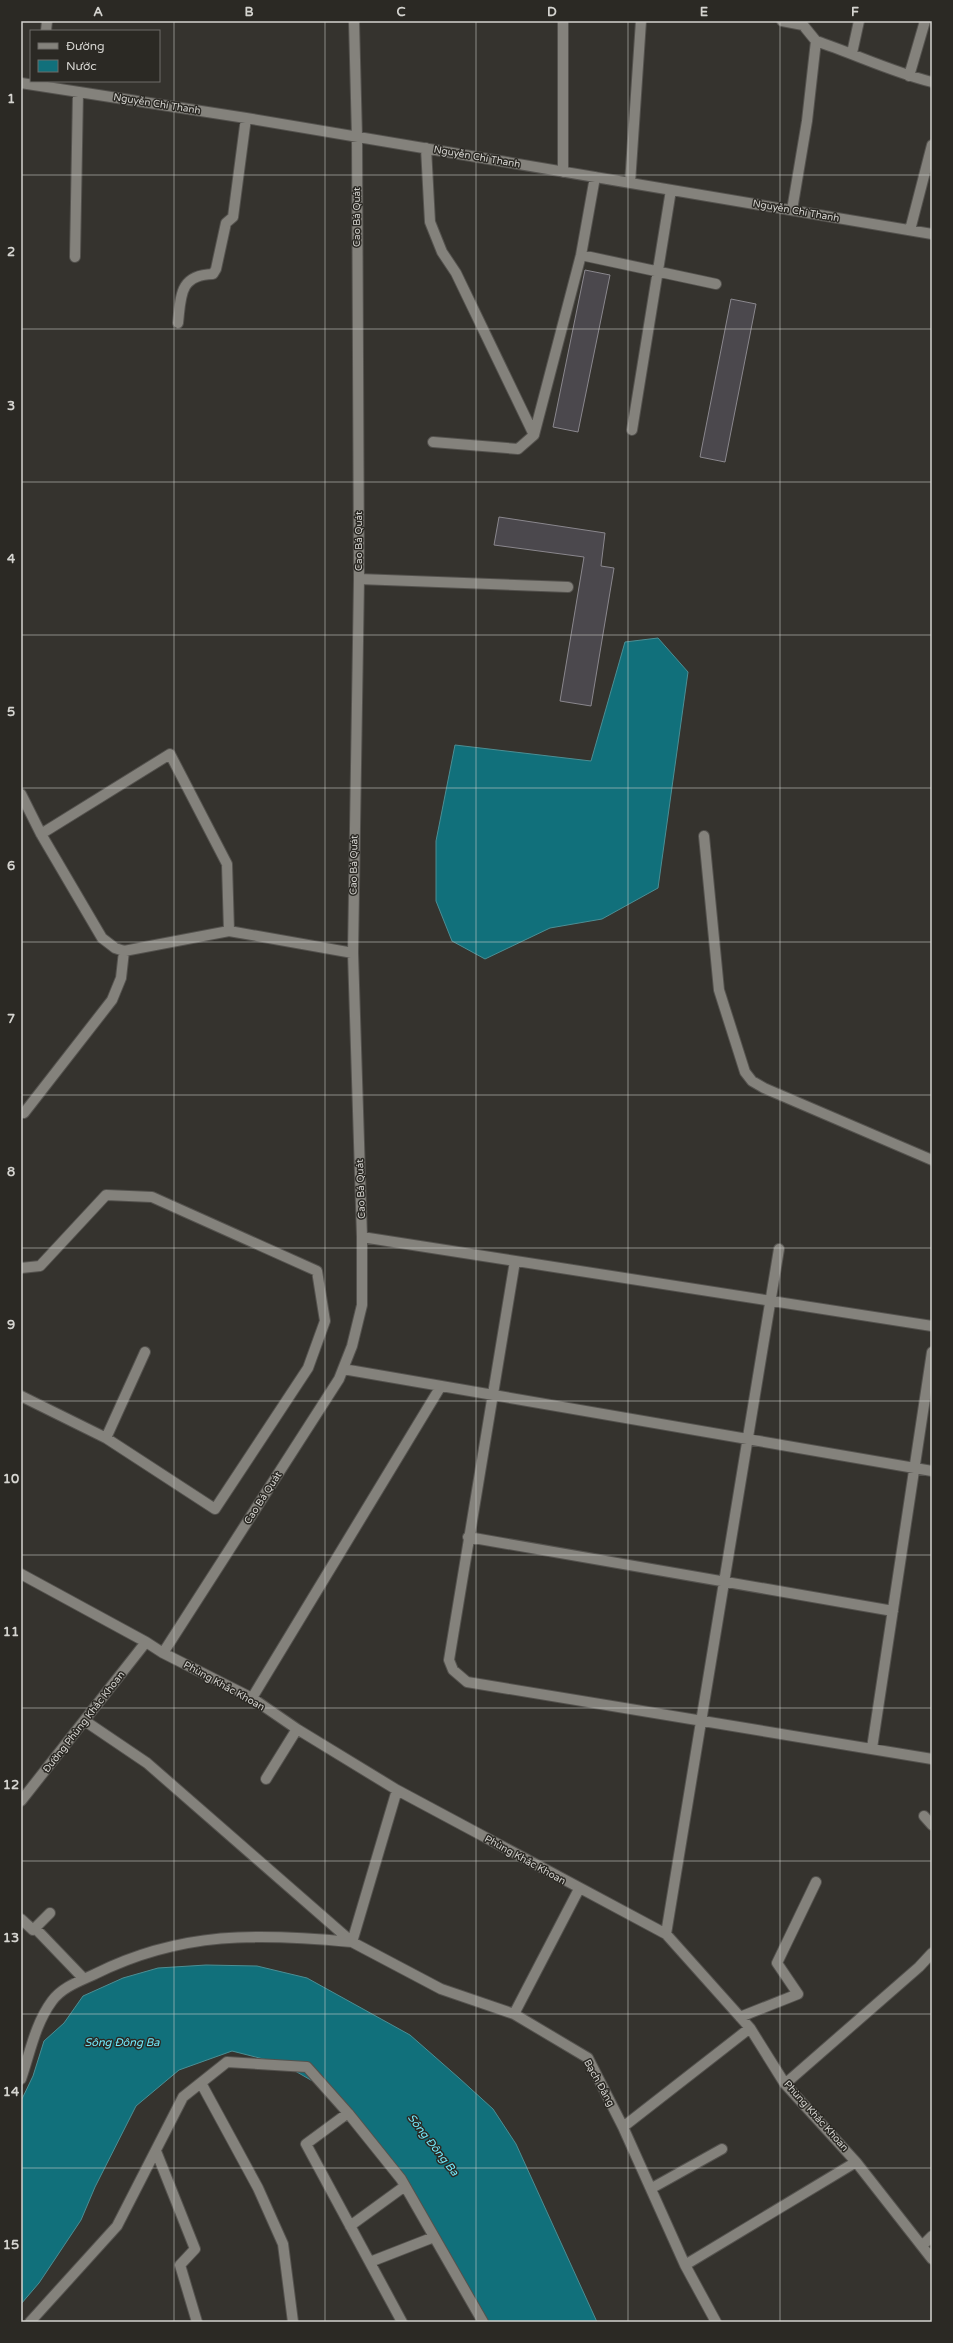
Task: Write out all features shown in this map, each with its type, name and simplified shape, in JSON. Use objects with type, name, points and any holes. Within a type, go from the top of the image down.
[{"type":"street","name":"Cao Bá Quát","points":[[163,1653],[339,1379],[352,1346],[362,1305],[362,1237],[353,953],[359,579],[357,137],[354,21]]},
{"type":"street","points":[[563,21],[563,172]]},
{"type":"street","points":[[630,183],[641,21]]},
{"type":"street","points":[[782,21],[803,26],[816,41],[852,53],[909,76],[932,82]]},
{"type":"street","points":[[852,53],[859,21]]},
{"type":"street","points":[[909,76],[925,21]]},
{"type":"street","points":[[792,210],[807,121],[816,41]]},
{"type":"street","name":"Nguyễn Chí Thanh","points":[[21,83],[39,83],[78,92],[246,118],[932,234]]},
{"type":"street","points":[[74,257],[78,92]]},
{"type":"street","points":[[178,323],[184,287],[193,278],[199,275],[213,274],[216,269],[226,223],[232,217],[246,118]]},
{"type":"street","points":[[910,230],[932,145]]},
{"type":"street","points":[[426,148],[430,222],[442,252],[456,273],[534,435]]},
{"type":"street","points":[[433,442],[518,449],[534,435],[581,255],[595,177]]},
{"type":"street","points":[[632,430],[671,190]]},
{"type":"street","points":[[581,255],[716,284]]},
{"type":"street","points":[[359,579],[568,587]]},
{"type":"street","points":[[41,834],[170,754],[227,864],[229,931]]},
{"type":"street","points":[[21,794],[41,834],[102,938],[115,948],[124,951],[229,931],[353,953]]},
{"type":"street","points":[[704,836],[718,990],[746,1072],[752,1081],[764,1088],[932,1160]]},
{"type":"street","points":[[24,1113],[112,1000],[121,978],[124,951]]},
{"type":"street","points":[[21,1268],[40,1266],[106,1194],[152,1197],[316,1271],[325,1321],[308,1368],[215,1509],[106,1438],[21,1396]]},
{"type":"street","points":[[362,1237],[932,1326]]},
{"type":"street","points":[[666,1934],[779,1249]]},
{"type":"street","points":[[515,1261],[468,1537],[449,1660],[453,1670],[460,1678],[467,1682],[701,1719],[932,1759]]},
{"type":"street","points":[[106,1438],[146,1352]]},
{"type":"street","points":[[872,1748],[932,1352]]},
{"type":"street","points":[[343,1369],[932,1471]]},
{"type":"street","points":[[252,1698],[441,1386]]},
{"type":"street","points":[[468,1537],[893,1611]]},
{"type":"street","name":"Phùng Khắc Khoan","points":[[21,1574],[146,1642],[163,1653],[252,1698],[297,1729],[397,1790],[579,1889],[666,1934],[750,2028],[785,2084],[856,2162],[932,2259]]},
{"type":"street","name":"Đường Phùng Khắc Khoan","points":[[21,1801],[146,1642]]},
{"type":"street","points":[[84,1721],[147,1763],[352,1942]]},
{"type":"street","points":[[266,1779],[297,1729]]},
{"type":"street","points":[[352,1942],[397,1790]]},
{"type":"street","points":[[924,1816],[932,1825]]},
{"type":"street","points":[[740,2017],[798,1994],[777,1963],[816,1882]]},
{"type":"street","points":[[514,2014],[579,1889]]},
{"type":"street","points":[[36,1929],[50,1913]]},
{"type":"street","points":[[21,1920],[30,1929],[36,1929],[84,1979]]},
{"type":"street","points":[[21,2079],[34,2037],[52,2000],[63,1990],[84,1979],[144,1952],[198,1940],[264,1936],[352,1942]]},
{"type":"street","name":"Bạch Đằng","points":[[352,1942],[441,1989],[514,2014],[588,2058],[652,2188],[685,2265],[716,2322]]},
{"type":"street","points":[[785,2084],[919,1968],[932,1953]]},
{"type":"street","points":[[623,2127],[750,2028]]},
{"type":"street","points":[[30,2322],[118,2226],[183,2097],[227,2062],[307,2067],[348,2113],[405,2186],[483,2322]]},
{"type":"street","points":[[201,2083],[258,2188],[283,2244],[293,2322]]},
{"type":"street","points":[[348,2113],[306,2144],[402,2322]]},
{"type":"street","points":[[652,2188],[722,2149]]},
{"type":"street","points":[[156,2151],[195,2249],[180,2265],[198,2322]]},
{"type":"street","points":[[685,2265],[856,2162]]},
{"type":"street","points":[[350,2226],[405,2186]]},
{"type":"street","points":[[922,2246],[932,2236]]},
{"type":"street","points":[[370,2262],[434,2237]]},
{"type":"water","points":[[658,638],[688,672],[658,888],[602,919],[550,928],[485,959],[452,941],[436,901],[436,841],[455,745],[591,761],[625,642]]},
{"type":"water","name":"Sông Đông Ba","points":[[206,1965],[257,1966],[307,1978],[410,2035],[493,2109],[516,2144],[597,2322],[485,2322],[399,2175],[342,2098],[283,2064],[232,2051],[179,2070],[136,2106],[95,2187],[81,2220],[39,2283],[21,2304],[21,2101],[33,2076],[44,2041],[64,2023],[83,1996],[123,1978],[158,1968]]},
{"type":"building","points":[[585,270],[610,275],[578,432],[553,427]]},
{"type":"building","points":[[731,299],[756,304],[725,462],[700,457]]},
{"type":"building","points":[[499,517],[605,533],[601,566],[614,568],[591,706],[560,701],[584,557],[494,545]]}]
